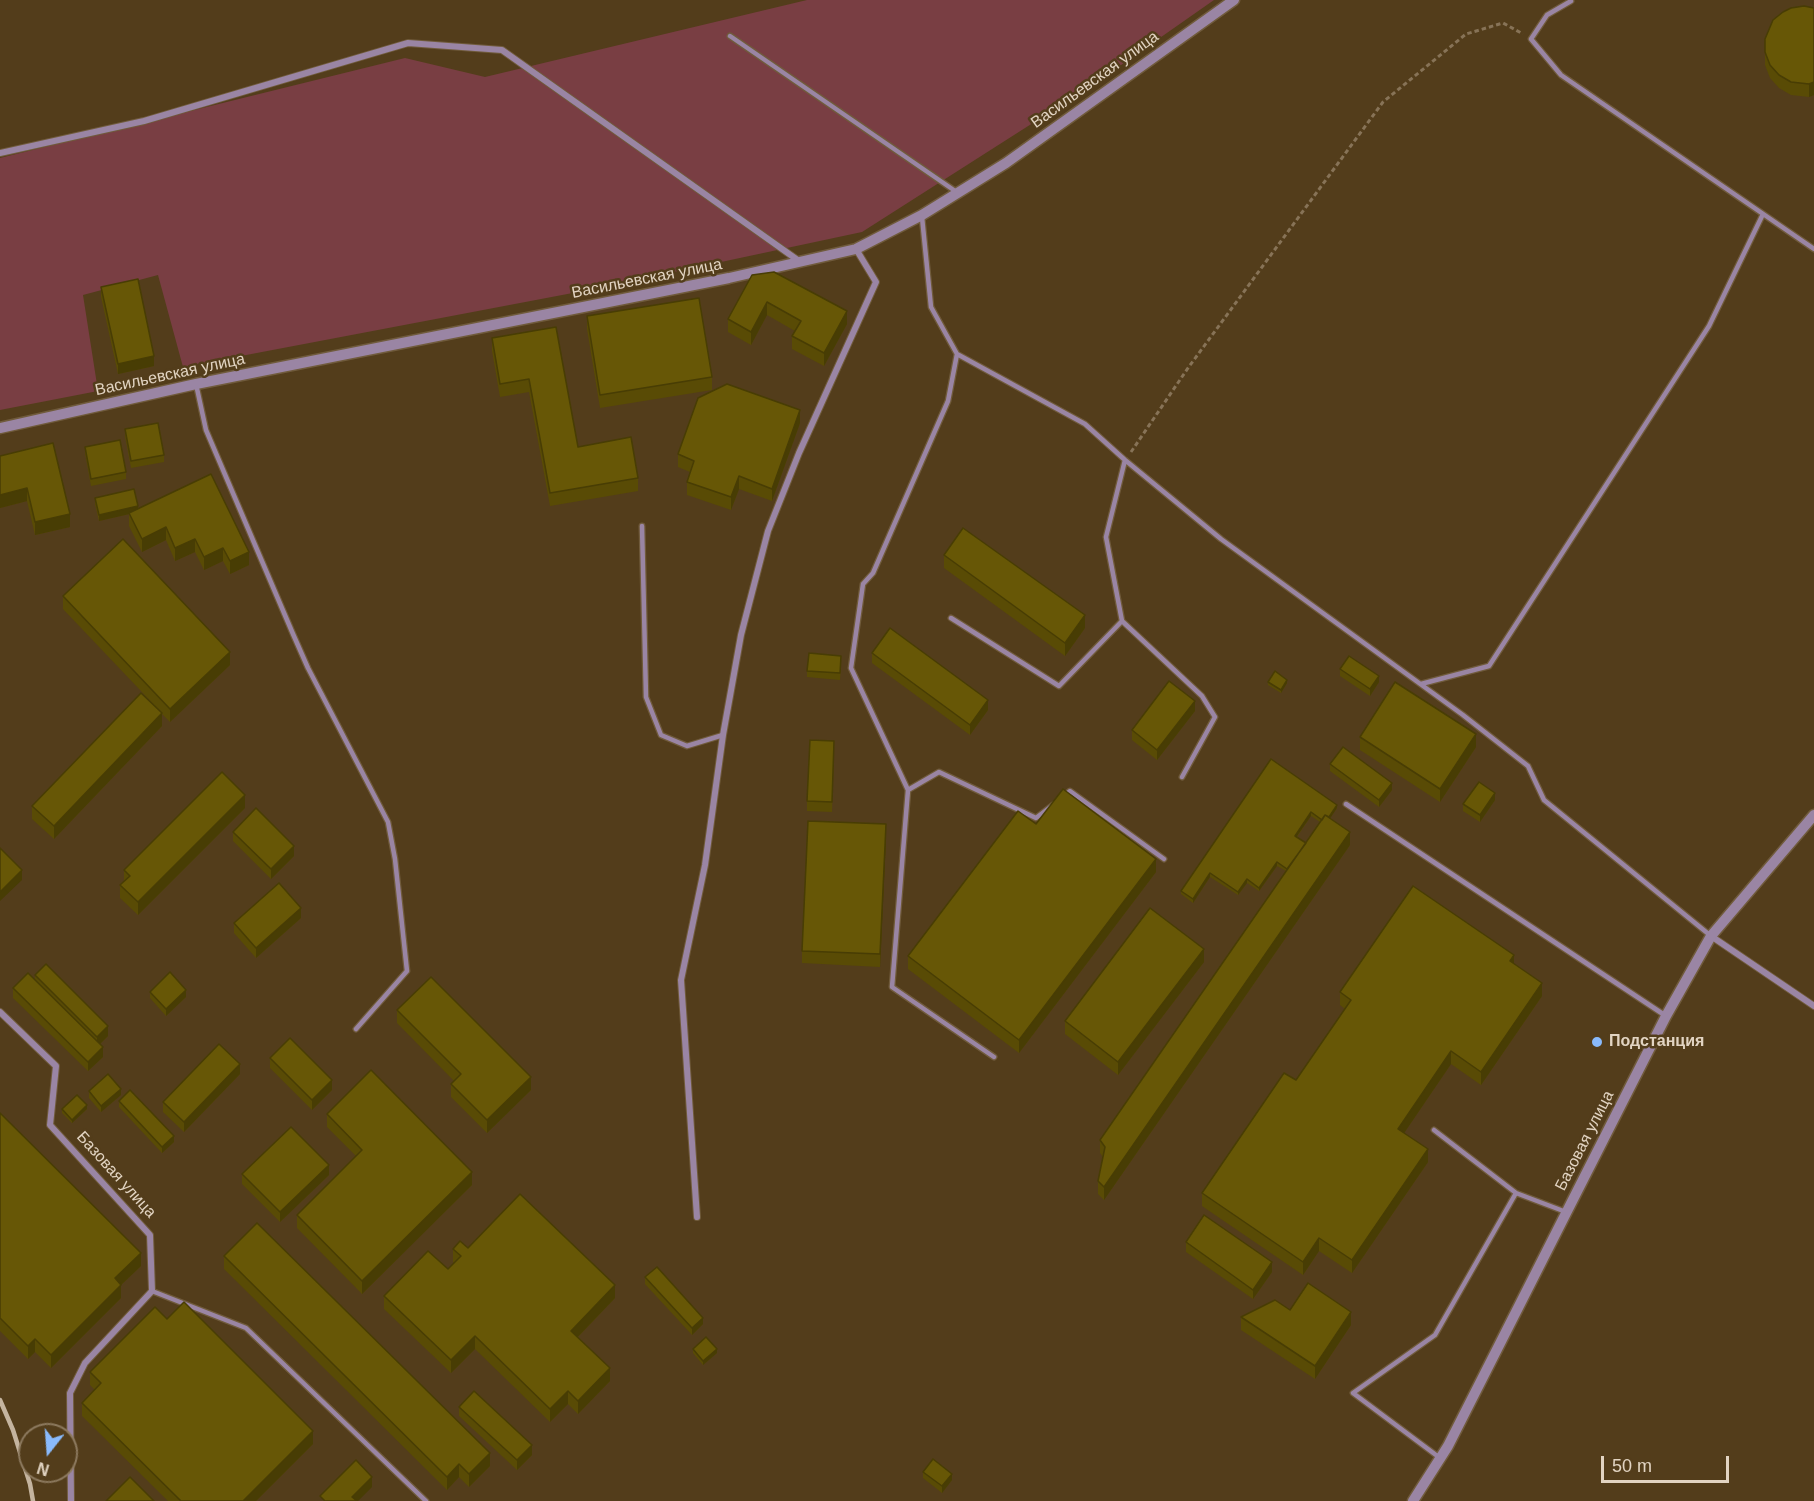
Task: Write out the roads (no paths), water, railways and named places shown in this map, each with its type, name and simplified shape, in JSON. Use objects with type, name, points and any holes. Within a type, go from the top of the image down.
[{"type":"street","name":"Васильевская улица","points":[[0,428],[196,384],[729,278],[856,249],[922,215],[1006,163],[1234,0]]},
{"type":"street","points":[[0,153],[144,120],[408,43],[502,51],[801,262]]},
{"type":"street","points":[[697,1217],[681,980],[705,865],[723,735],[741,635],[768,531],[799,453],[876,282],[856,249]]},
{"type":"street","name":"Базовая улица","points":[[1413,1501],[1440,1458],[1666,1016],[1711,936],[1814,815]]},
{"type":"street","points":[[1711,936],[1814,1006]]},
{"type":"street","name":"Базовая улица","points":[[0,1012],[56,1066],[50,1125],[150,1235],[152,1291]]},
{"type":"street","points":[[71,1501],[70,1394],[85,1363],[152,1291]]},
{"type":"lane","points":[[1571,1],[1547,15],[1531,39],[1560,75],[1814,249]]},
{"type":"lane","points":[[730,36],[958,193]]},
{"type":"lane","points":[[1421,684],[1489,666],[1709,326],[1763,214]]},
{"type":"lane","points":[[922,215],[931,308],[957,354],[1085,424],[1221,539],[1528,765],[1544,800],[1711,936]]},
{"type":"lane","points":[[957,354],[948,401],[873,573],[863,584],[851,668],[908,790],[892,987],[993,1057]]},
{"type":"lane","points":[[196,384],[206,430],[293,634],[308,668],[388,822],[395,859],[406,971],[356,1029]]},
{"type":"lane","points":[[1125,460],[1106,537],[1122,621],[1202,696],[1215,717],[1182,777]]},
{"type":"lane","points":[[642,526],[646,697],[661,735],[687,746],[723,735]]},
{"type":"lane","points":[[951,618],[1059,686],[1122,621]]},
{"type":"lane","points":[[908,790],[939,772],[1036,818],[1070,791],[1164,859]]},
{"type":"lane","points":[[1346,804],[1666,1016]]},
{"type":"lane","points":[[1434,1130],[1516,1193],[1566,1212]]},
{"type":"lane","points":[[1440,1458],[1353,1393],[1435,1335],[1516,1193]]},
{"type":"lane","points":[[152,1291],[246,1328],[426,1501]]},
{"type":"railway","points":[[0,1400],[13,1430],[33,1501]]},
{"type":"place","name":"Подстанция","points":[[1597,1042]]}]
